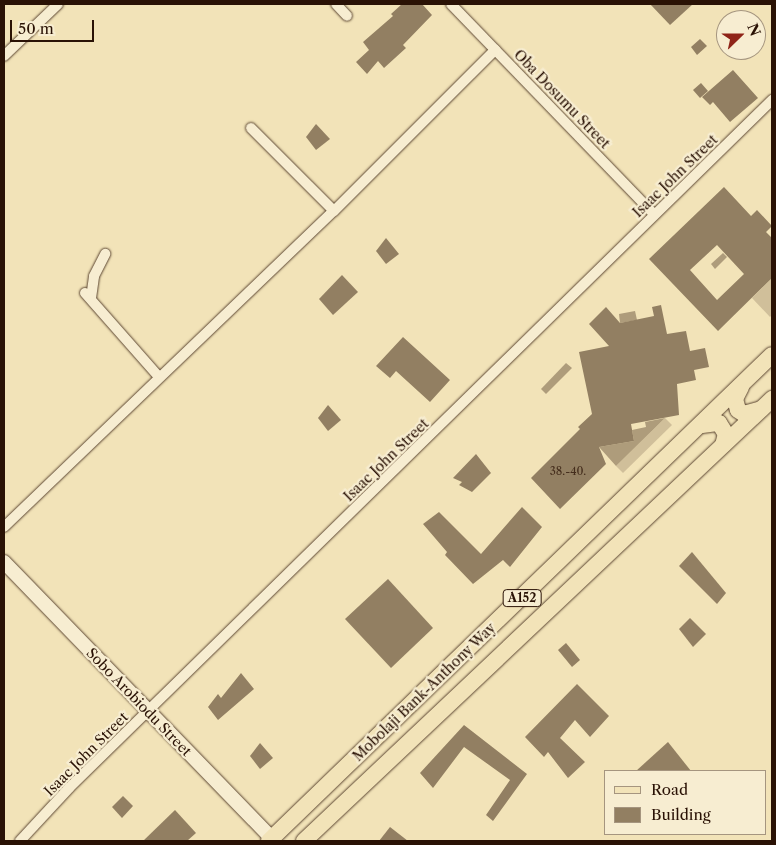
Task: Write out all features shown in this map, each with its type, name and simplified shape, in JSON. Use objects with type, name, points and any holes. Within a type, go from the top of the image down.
[{"type":"main road","name":"Mobolaji Bank-Anthony Way","points":[[272,840],[702,425],[772,355]]},
{"type":"main road","points":[[742,385],[735,399],[738,410],[744,414],[767,404]]},
{"type":"main road","name":"Mobolaji Bank-Anthony Way","points":[[304,841],[767,404]]},
{"type":"main road","points":[[702,425],[719,423],[726,434],[723,445]]},
{"type":"street","points":[[4,56],[58,4]]},
{"type":"street","points":[[336,4],[347,16]]},
{"type":"street","name":"Oba Dosumu Street","points":[[451,4],[654,214]]},
{"type":"street","points":[[4,527],[159,376],[334,211],[496,50]]},
{"type":"street","name":"Isaac John Street","points":[[20,841],[148,711],[772,100]]},
{"type":"street","points":[[251,128],[334,211]]},
{"type":"street","points":[[105,254],[94,276],[88,295],[159,376]]},
{"type":"street","name":"Sobo Arobiodu Street","points":[[4,562],[272,840]]},
{"type":"shaded area","points":[[723,253],[727,257],[715,269],[711,264]]},
{"type":"shaded area","points":[[772,278],[772,315],[770,317],[752,298]]},
{"type":"shaded area","points":[[635,311],[637,320],[620,323],[619,314]]},
{"type":"shaded area","points":[[566,363],[572,368],[546,394],[541,389]]},
{"type":"shaded area","points":[[665,418],[672,425],[623,473],[616,466]]},
{"type":"shaded area","points":[[665,418],[616,466],[599,447],[634,441],[632,430],[646,427],[645,422]]},
{"type":"building","points":[[402,4],[422,4],[432,15],[403,45],[406,48],[384,68],[378,61],[367,74],[356,62],[369,50],[363,42],[393,16],[391,14]]},
{"type":"building","points":[[650,4],[693,4],[670,25]]},
{"type":"building","points":[[700,39],[707,46],[697,55],[691,47]]},
{"type":"building","points":[[733,70],[758,98],[730,122],[713,102],[710,105],[702,97]]},
{"type":"building","points":[[701,83],[708,91],[700,98],[693,90]]},
{"type":"building","points":[[316,124],[330,139],[316,150],[306,137]]},
{"type":"building","points":[[724,187],[751,216],[757,210],[772,226],[766,232],[772,238],[772,278],[718,331],[649,259]],"holes":[[[717,245],[744,274],[717,300],[690,270]]]},
{"type":"building","points":[[386,238],[399,254],[386,264],[376,251]]},
{"type":"building","points":[[342,275],[358,292],[333,315],[319,299]]},
{"type":"building","points":[[661,305],[667,334],[686,331],[690,351],[705,348],[709,367],[694,370],[696,380],[677,384],[679,415],[631,424],[634,441],[599,447],[606,464],[560,509],[531,478],[580,429],[578,427],[592,414],[579,352],[609,346],[589,324],[606,307],[620,323],[654,316],[652,307]]},
{"type":"building","points":[[403,337],[450,380],[430,402],[396,371],[390,378],[376,366]]},
{"type":"building","points":[[328,405],[341,420],[328,431],[318,418]]},
{"type":"building","points":[[476,454],[491,473],[472,492],[459,485],[462,482],[453,478]]},
{"type":"building","points":[[522,507],[542,527],[510,567],[503,560],[473,584],[445,555],[447,552],[423,524],[439,512],[481,554]]},
{"type":"building","points":[[692,552],[726,593],[717,604],[679,566]]},
{"type":"building","points":[[388,579],[433,628],[391,668],[345,619]]},
{"type":"building","points":[[690,618],[706,634],[693,647],[679,629]]},
{"type":"building","points":[[566,643],[580,660],[572,667],[558,650]]},
{"type":"building","points":[[241,673],[254,689],[218,720],[208,707],[218,694],[221,698]]},
{"type":"building","points":[[577,684],[609,716],[590,737],[575,720],[560,738],[585,762],[568,778],[548,752],[544,757],[525,737]]},
{"type":"building","points":[[464,725],[527,774],[493,821],[486,815],[510,780],[464,747],[433,788],[420,773]]},
{"type":"building","points":[[668,742],[690,770],[637,770]]},
{"type":"building","points":[[260,743],[273,758],[260,769],[250,756]]},
{"type":"building","points":[[123,796],[133,806],[122,818],[112,807]]},
{"type":"building","points":[[175,810],[196,833],[187,841],[143,841]]},
{"type":"building","points":[[390,827],[408,841],[379,841]]}]
